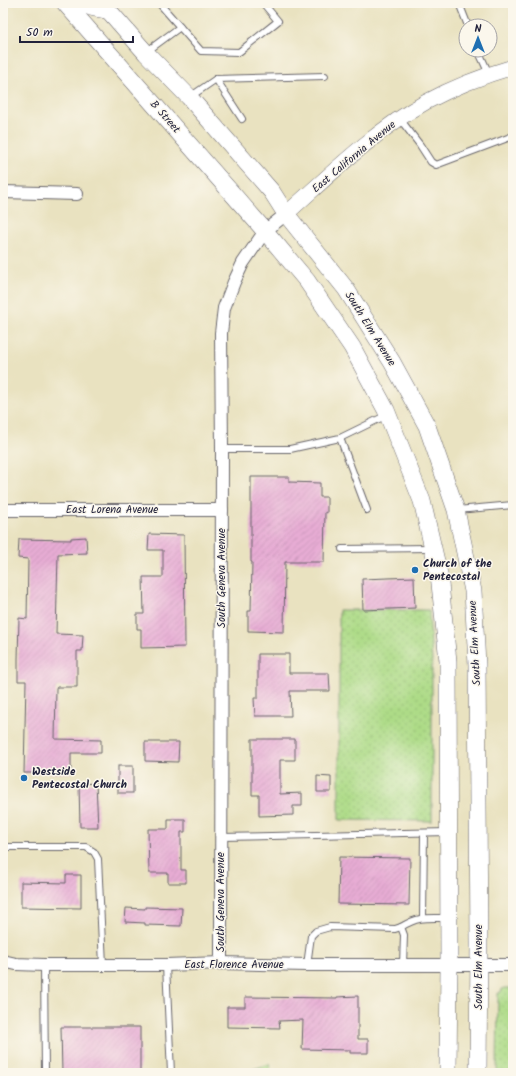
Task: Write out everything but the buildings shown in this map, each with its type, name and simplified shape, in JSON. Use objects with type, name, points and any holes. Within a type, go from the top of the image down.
[{"type":"main road","name":"B Street","points":[[65,3],[266,231]]},
{"type":"main road","points":[[83,3],[93,8],[108,5],[146,52],[189,98],[270,190],[286,214]]},
{"type":"main road","name":"South Elm Avenue","points":[[286,214],[346,289],[392,362],[427,426],[456,510],[473,591],[478,665],[478,1073]]},
{"type":"main road","points":[[266,231],[308,281],[352,347],[388,414],[422,501],[439,574],[448,661],[448,1073]]},
{"type":"street","name":"East California Avenue","points":[[286,214],[375,137],[400,119],[425,103],[456,87],[488,74],[513,67]]},
{"type":"street","points":[[3,192],[77,194]]},
{"type":"street","name":"South Geneva Avenue","points":[[221,963],[221,333],[224,308],[243,263],[266,231],[286,214]]},
{"type":"street","name":"East Lorena Avenue","points":[[3,510],[222,510]]},
{"type":"street","name":"East Florence Avenue","points":[[3,961],[16,964],[44,965],[166,965],[221,963],[307,965],[513,965]]},
{"type":"lane","points":[[159,3],[201,51],[239,52],[278,20],[263,3]]},
{"type":"lane","points":[[459,3],[465,18]]},
{"type":"lane","points":[[146,52],[180,26]]},
{"type":"lane","points":[[481,58],[488,74]]},
{"type":"lane","points":[[189,98],[216,79],[325,76]]},
{"type":"lane","points":[[216,79],[242,119]]},
{"type":"lane","points":[[400,119],[431,162],[436,165],[513,136]]},
{"type":"lane","points":[[222,449],[290,449],[340,438],[388,414]]},
{"type":"lane","points":[[340,438],[367,510]]},
{"type":"lane","points":[[456,510],[513,505]]},
{"type":"lane","points":[[342,549],[433,548]]},
{"type":"lane","points":[[222,837],[449,832]]},
{"type":"lane","points":[[423,918],[424,833]]},
{"type":"lane","points":[[3,847],[86,847],[94,852],[98,859],[103,965]]},
{"type":"lane","points":[[307,965],[310,936],[316,931],[330,927],[395,929],[413,920],[423,918],[449,918]]},
{"type":"lane","points":[[401,927],[404,935],[403,965]]},
{"type":"lane","points":[[44,965],[45,1073]]},
{"type":"lane","points":[[166,965],[171,1073]]},
{"type":"green space","points":[[339,610],[429,610],[432,661],[432,821],[339,820]]},
{"type":"green space","points":[[505,988],[513,988],[513,1073],[497,1073],[498,993]]},
{"type":"green space","points":[[269,1064],[272,1073],[247,1073],[247,1071]]},
{"type":"place","name":"Church of the Pentecostal","points":[[415,570]]},
{"type":"place","name":"Westside Pentecostal Church","points":[[24,778]]}]
